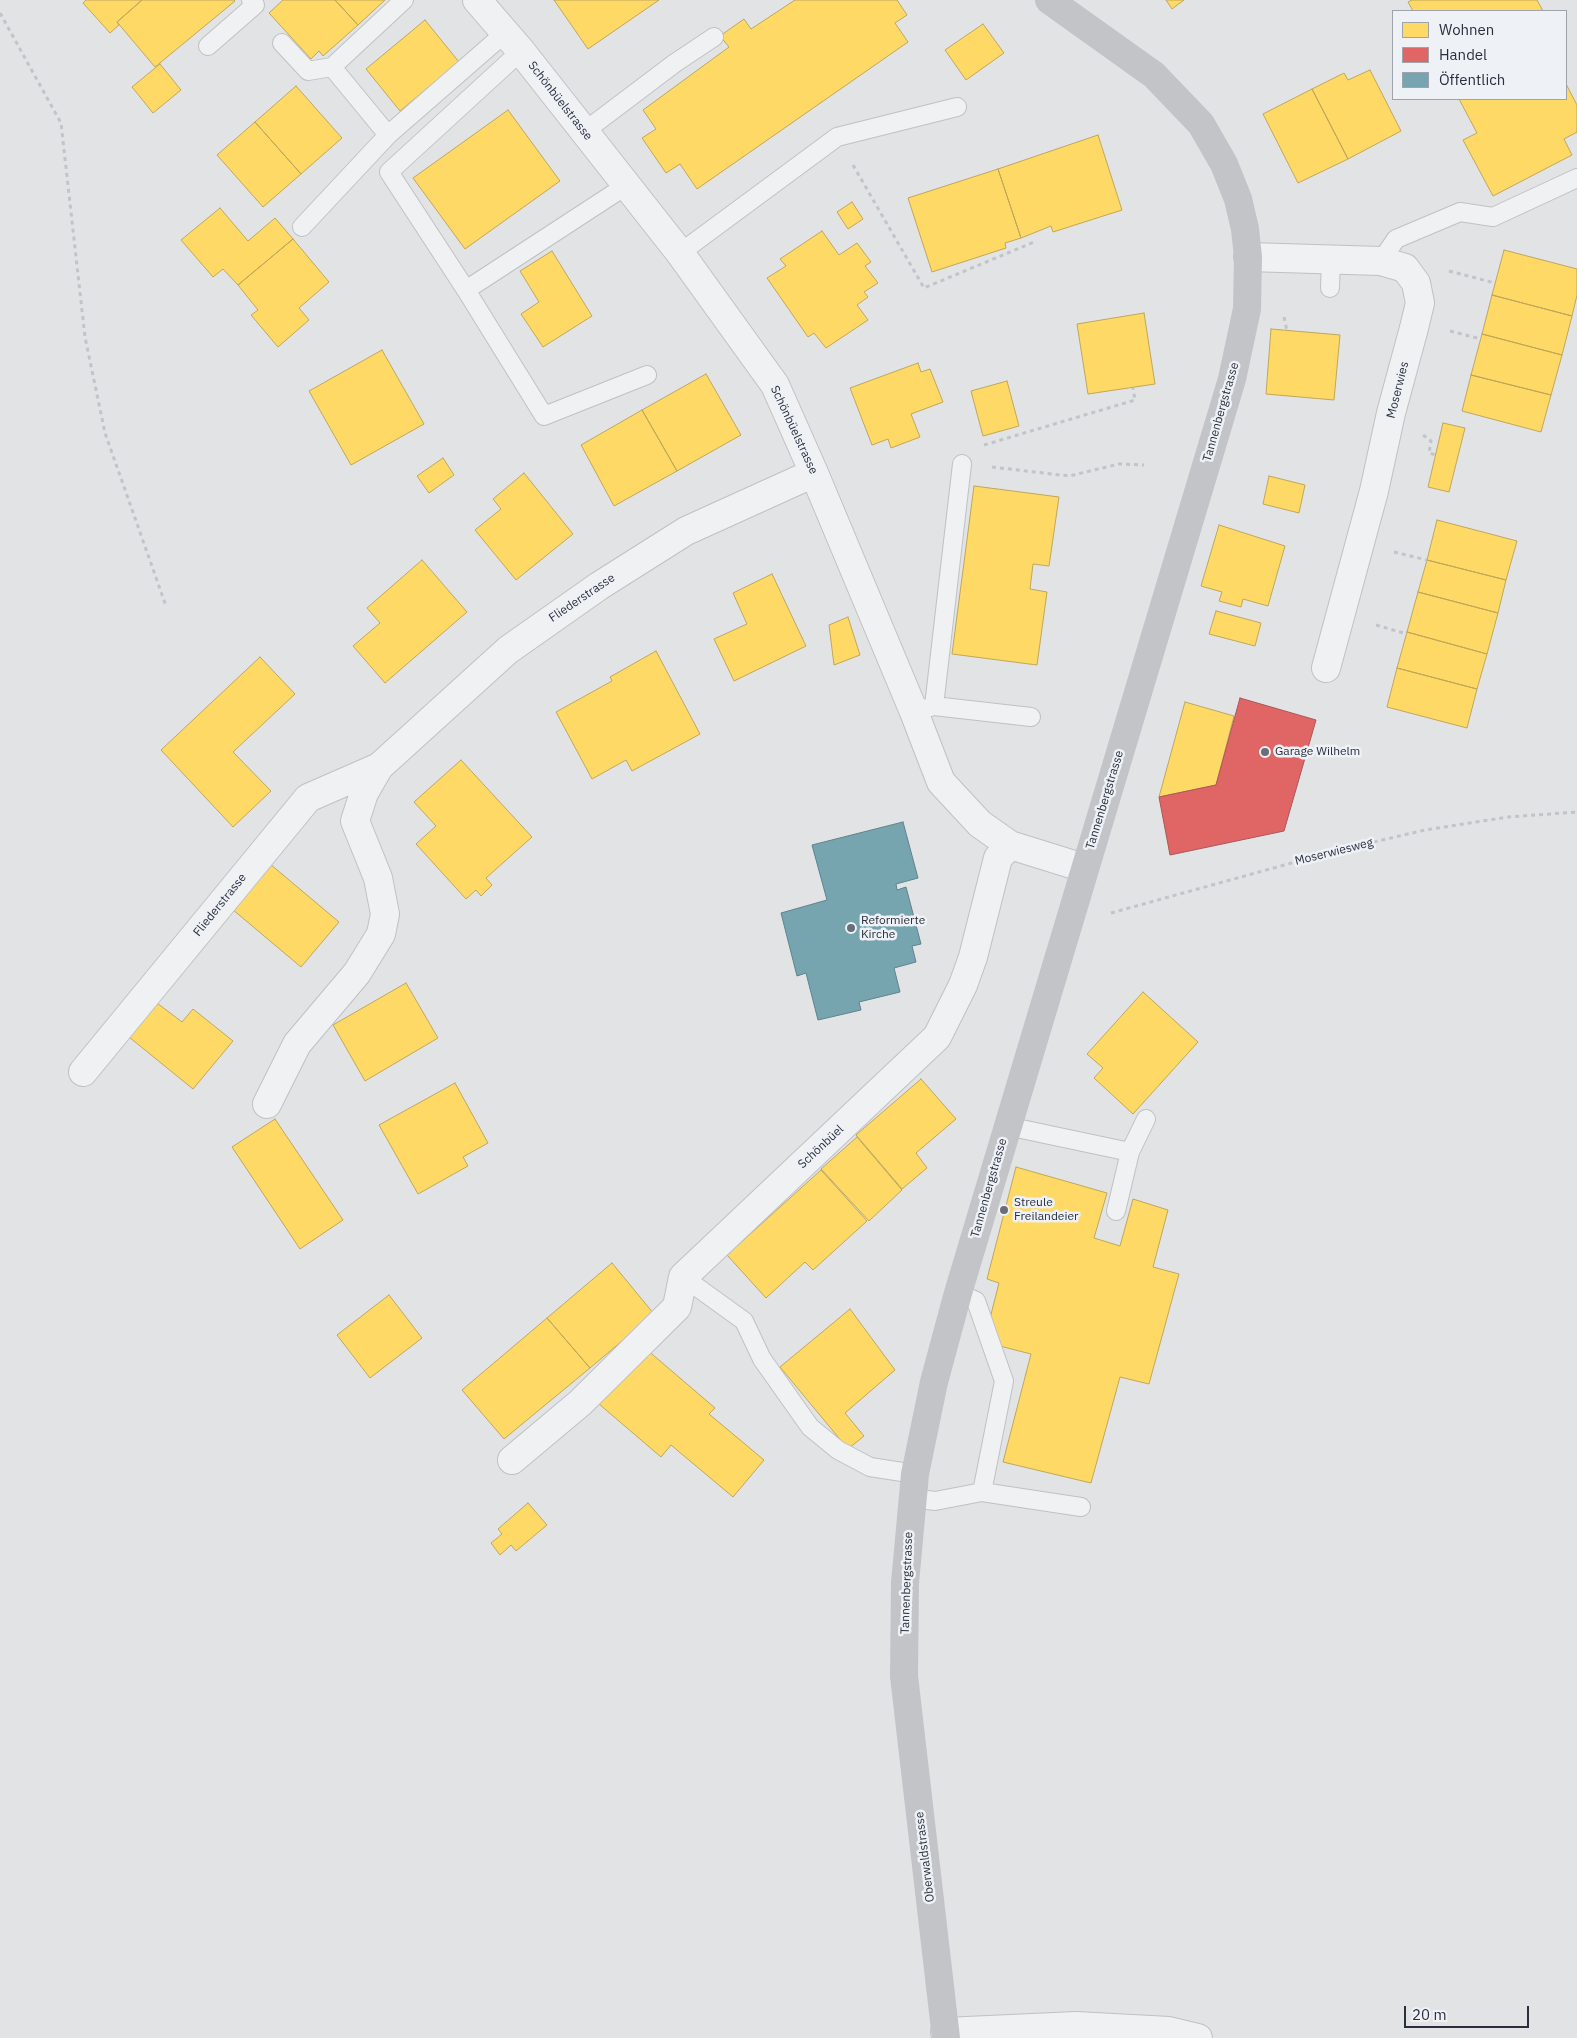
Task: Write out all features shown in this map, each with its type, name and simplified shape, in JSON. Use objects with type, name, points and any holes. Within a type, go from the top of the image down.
[{"type":"street","name":"Schönbüelstrasse","points":[[477,0],[585,131],[680,253],[775,385],[924,709],[941,782],[980,824],[1010,845]]},
{"type":"street","name":"Tannenbergstrasse","points":[[904,1676],[905,1583],[913,1486],[934,1382],[1007,1126],[1232,379],[1247,309],[1248,258],[1245,229],[1238,199],[1224,164],[1201,124],[1154,75],[1049,0]]},
{"type":"street","name":"Moserwies","points":[[1248,258],[1381,261],[1405,268],[1416,283],[1420,303],[1374,490],[1326,668]]},
{"type":"street","name":"Fliederstrasse","points":[[267,1104],[297,1044],[358,973],[381,934],[385,914],[378,878],[355,821],[364,793],[379,767],[508,650],[599,586],[686,531],[814,472]]},
{"type":"street","name":"Fliederstrasse","points":[[83,1072],[308,798],[379,767]]},
{"type":"street","points":[[1010,845],[1084,868]]},
{"type":"street","name":"Schönbüel","points":[[683,1277],[937,1037],[963,986],[973,957],[998,858],[1010,845]]},
{"type":"street","points":[[512,1460],[580,1403],[676,1307],[683,1277]]},
{"type":"street","name":"Oberwaldstrasse","points":[[904,1676],[946,2035]]},
{"type":"street","points":[[946,2035],[1076,2026],[1169,2031],[1198,2038]]},
{"type":"lane","points":[[208,46],[255,5],[251,0]]},
{"type":"lane","points":[[282,43],[308,71],[332,68],[404,0]]},
{"type":"lane","points":[[585,131],[674,63],[714,37]]},
{"type":"lane","points":[[302,227],[388,134],[513,42]]},
{"type":"lane","points":[[513,42],[389,172],[466,290],[544,416],[647,375]]},
{"type":"lane","points":[[332,68],[388,134]]},
{"type":"lane","points":[[680,253],[837,137],[957,107]]},
{"type":"lane","points":[[1381,261],[1396,239],[1405,235],[1460,212],[1493,217],[1577,178]]},
{"type":"lane","points":[[466,290],[627,186]]},
{"type":"lane","points":[[1330,288],[1331,260]]},
{"type":"lane","points":[[962,464],[924,709],[1031,717]]},
{"type":"lane","points":[[1116,1211],[1130,1152],[1146,1119]]},
{"type":"lane","points":[[1007,1126],[1130,1152]]},
{"type":"lane","points":[[683,1277],[744,1321],[762,1359],[810,1427],[838,1450],[913,1486],[935,1501],[982,1492],[1081,1507]]},
{"type":"lane","points":[[958,1293],[976,1302],[1004,1381],[982,1492]]},
{"type":"path","points":[[0,13],[61,123],[85,337],[105,433],[166,606]]},
{"type":"path","points":[[837,137],[924,288],[1034,242]]},
{"type":"path","points":[[1477,278],[1495,283]]},
{"type":"path","points":[[1460,333],[1481,339]]},
{"type":"path","points":[[962,464],[976,447],[1135,400],[1133,388]]},
{"type":"path","points":[[962,464],[1069,476],[1119,464],[1144,465]]},
{"type":"path","points":[[1400,554],[1427,560]]},
{"type":"path","points":[[1380,626],[1407,634]]},
{"type":"path","name":"Moserwiesweg","points":[[1105,914],[1335,851],[1425,830],[1508,817],[1577,812]]},
{"type":"building: Wohnen","points":[[86,0],[142,0],[117,22],[119,25],[110,33],[83,3]]},
{"type":"building: Wohnen","points":[[142,0],[235,1],[155,67],[117,22]]},
{"type":"building: Wohnen","points":[[283,0],[335,0],[358,25],[323,56],[319,51],[311,59],[269,13]]},
{"type":"building: Wohnen","points":[[335,0],[385,0],[358,25]]},
{"type":"building: Wohnen","points":[[554,0],[659,0],[588,49]]},
{"type":"building: Wohnen","points":[[795,0],[897,0],[907,15],[895,23],[908,42],[697,189],[680,164],[666,173],[642,138],[656,129],[643,110],[729,47],[720,36],[744,19],[751,29]]},
{"type":"building: Wohnen","points":[[1166,0],[1184,0],[1172,9]]},
{"type":"building: Wohnen","points":[[1412,0],[1537,0],[1542,10],[1412,10],[1408,2]]},
{"type":"building: Wohnen","points":[[425,20],[459,62],[400,111],[366,69]]},
{"type":"building: Wohnen","points":[[983,24],[1004,53],[966,80],[945,50]]},
{"type":"building: Wohnen","points":[[160,64],[181,90],[153,113],[132,87]]},
{"type":"building: Wohnen","points":[[1370,70],[1401,131],[1348,159],[1312,89],[1344,73],[1348,80]]},
{"type":"building: Wohnen","points":[[296,86],[342,138],[301,174],[255,122]]},
{"type":"building: Wohnen","points":[[1567,86],[1577,105],[1577,132],[1564,139],[1572,155],[1493,196],[1463,140],[1477,133],[1460,100],[1567,100]]},
{"type":"building: Wohnen","points":[[1312,89],[1348,159],[1298,183],[1263,114]]},
{"type":"building: Wohnen","points":[[508,110],[560,181],[465,249],[413,178]]},
{"type":"building: Wohnen","points":[[255,122],[301,174],[263,207],[217,155]]},
{"type":"building: Wohnen","points":[[1098,135],[1122,210],[1053,232],[1051,226],[1021,238],[998,169]]},
{"type":"building: Wohnen","points":[[998,169],[1021,238],[1005,243],[1006,248],[932,272],[908,198]]},
{"type":"building: Wohnen","points":[[852,202],[863,219],[848,229],[837,212]]},
{"type":"building: Wohnen","points":[[220,208],[248,241],[275,218],[293,239],[238,285],[223,269],[213,277],[181,240]]},
{"type":"building: Wohnen","points":[[822,231],[839,255],[857,243],[871,262],[865,266],[878,283],[864,292],[868,297],[857,305],[868,320],[826,348],[814,333],[808,337],[767,278],[786,266],[780,259]]},
{"type":"building: Wohnen","points":[[293,239],[329,282],[299,308],[309,320],[278,347],[251,315],[258,310],[238,285]]},
{"type":"building: Wohnen","points":[[1504,250],[1577,269],[1577,295],[1572,316],[1492,295]]},
{"type":"building: Wohnen","points":[[552,251],[592,316],[543,347],[521,314],[539,302],[520,271]]},
{"type":"building: Wohnen","points":[[1492,295],[1572,316],[1562,355],[1482,334]]},
{"type":"building: Wohnen","points":[[1144,313],[1155,384],[1088,394],[1077,324]]},
{"type":"building: Wohnen","points":[[1271,329],[1340,335],[1334,400],[1266,394]]},
{"type":"building: Wohnen","points":[[1482,334],[1562,355],[1551,395],[1471,375]]},
{"type":"building: Wohnen","points":[[382,350],[424,424],[351,465],[309,391]]},
{"type":"building: Wohnen","points":[[918,363],[921,372],[930,369],[943,402],[911,414],[920,437],[891,448],[888,439],[872,445],[850,388]]},
{"type":"building: Wohnen","points":[[706,374],[741,435],[677,471],[642,410]]},
{"type":"building: Wohnen","points":[[1471,375],[1551,395],[1541,432],[1462,411]]},
{"type":"building: Wohnen","points":[[1007,381],[1019,426],[983,436],[971,391]]},
{"type":"building: Wohnen","points":[[642,410],[677,471],[614,506],[581,445]]},
{"type":"building: Wohnen","points":[[1443,423],[1465,428],[1449,492],[1428,487]]},
{"type":"building: Wohnen","points":[[443,458],[454,475],[429,493],[417,476]]},
{"type":"building: Wohnen","points":[[524,473],[573,534],[516,580],[475,530],[501,509],[493,499]]},
{"type":"building: Wohnen","points":[[1269,476],[1305,485],[1299,513],[1263,504]]},
{"type":"building: Wohnen","points":[[974,486],[1059,497],[1049,566],[1033,564],[1030,589],[1047,592],[1037,665],[952,654]]},
{"type":"building: Wohnen","points":[[1437,520],[1517,541],[1506,580],[1427,560]]},
{"type":"building: Wohnen","points":[[1219,525],[1285,546],[1268,606],[1243,599],[1241,607],[1219,601],[1222,592],[1201,586]]},
{"type":"building: Wohnen","points":[[422,560],[467,612],[385,683],[353,646],[380,623],[367,608]]},
{"type":"building: Wohnen","points":[[1427,560],[1506,580],[1498,613],[1418,592]]},
{"type":"building: Wohnen","points":[[772,574],[806,646],[734,681],[714,639],[747,624],[733,593]]},
{"type":"building: Wohnen","points":[[1418,592],[1498,613],[1487,654],[1407,632]]},
{"type":"building: Wohnen","points":[[1216,611],[1261,623],[1255,646],[1209,634]]},
{"type":"building: Wohnen","points":[[848,617],[860,655],[834,665],[829,625]]},
{"type":"building: Wohnen","points":[[1407,632],[1487,654],[1477,689],[1397,668]]},
{"type":"building: Wohnen","points":[[656,651],[700,734],[632,771],[626,760],[592,779],[556,712],[612,681],[610,677]]},
{"type":"building: Wohnen","points":[[260,657],[295,694],[233,752],[271,791],[233,827],[161,750]]},
{"type":"building: Wohnen","points":[[1397,668],[1477,689],[1467,728],[1387,707]]},
{"type":"building: Wohnen","points":[[1185,702],[1234,716],[1216,785],[1159,797]]},
{"type":"building: Wohnen","points":[[461,760],[532,837],[486,878],[492,885],[481,896],[476,890],[466,899],[416,844],[436,826],[414,802]]},
{"type":"building: Wohnen","points":[[270,864],[339,922],[301,967],[232,909]]},
{"type":"building: Wohnen","points":[[406,983],[438,1038],[365,1081],[333,1025]]},
{"type":"building: Wohnen","points":[[1143,992],[1198,1042],[1133,1114],[1094,1078],[1103,1068],[1087,1054]]},
{"type":"building: Wohnen","points":[[157,1003],[182,1022],[193,1009],[233,1041],[193,1089],[129,1037]]},
{"type":"building: Wohnen","points":[[921,1079],[956,1119],[916,1153],[927,1168],[902,1189],[856,1135]]},
{"type":"building: Wohnen","points":[[455,1083],[488,1143],[463,1157],[468,1166],[418,1194],[379,1125]]},
{"type":"building: Wohnen","points":[[275,1119],[343,1220],[300,1249],[232,1147]]},
{"type":"building: Wohnen","points":[[857,1137],[902,1190],[869,1221],[821,1169]]},
{"type":"building: Wohnen","points":[[1016,1167],[1107,1193],[1094,1238],[1120,1246],[1133,1199],[1168,1210],[1153,1267],[1179,1274],[1149,1384],[1120,1377],[1091,1483],[1003,1462],[1031,1354],[984,1342],[999,1283],[987,1279]]},
{"type":"building: Wohnen","points":[[821,1170],[867,1221],[813,1270],[805,1262],[766,1298],[727,1255]]},
{"type":"building: Wohnen","points":[[612,1263],[654,1314],[590,1368],[547,1318]]},
{"type":"building: Wohnen","points":[[389,1295],[422,1338],[370,1378],[337,1335]]},
{"type":"building: Wohnen","points":[[850,1309],[895,1370],[845,1413],[864,1436],[848,1449],[780,1367]]},
{"type":"building: Wohnen","points":[[547,1318],[590,1368],[504,1439],[462,1390]]},
{"type":"building: Wohnen","points":[[646,1349],[715,1408],[709,1414],[764,1460],[733,1497],[671,1445],[661,1457],[599,1404]]},
{"type":"building: Wohnen","points":[[528,1503],[547,1525],[516,1551],[511,1545],[500,1555],[491,1543],[502,1534],[498,1529]]},
{"type":"building: Handel","name":"Garage Wilhelm","points":[[1240,698],[1316,720],[1284,831],[1170,855],[1159,797],[1216,785]]},
{"type":"building: Öffentlich","name":"Reformierte Kirche","points":[[903,822],[918,878],[896,884],[897,890],[906,887],[921,944],[912,946],[916,962],[894,968],[900,992],[859,1002],[861,1010],[818,1020],[806,973],[797,976],[781,913],[827,900],[812,845]]},
{"type":"place","name":"Garage Wilhelm","points":[[1265,752]]},
{"type":"place","name":"Reformierte Kirche","points":[[851,928]]},
{"type":"place","name":"Streule Freilandeier","points":[[1004,1210]]}]
